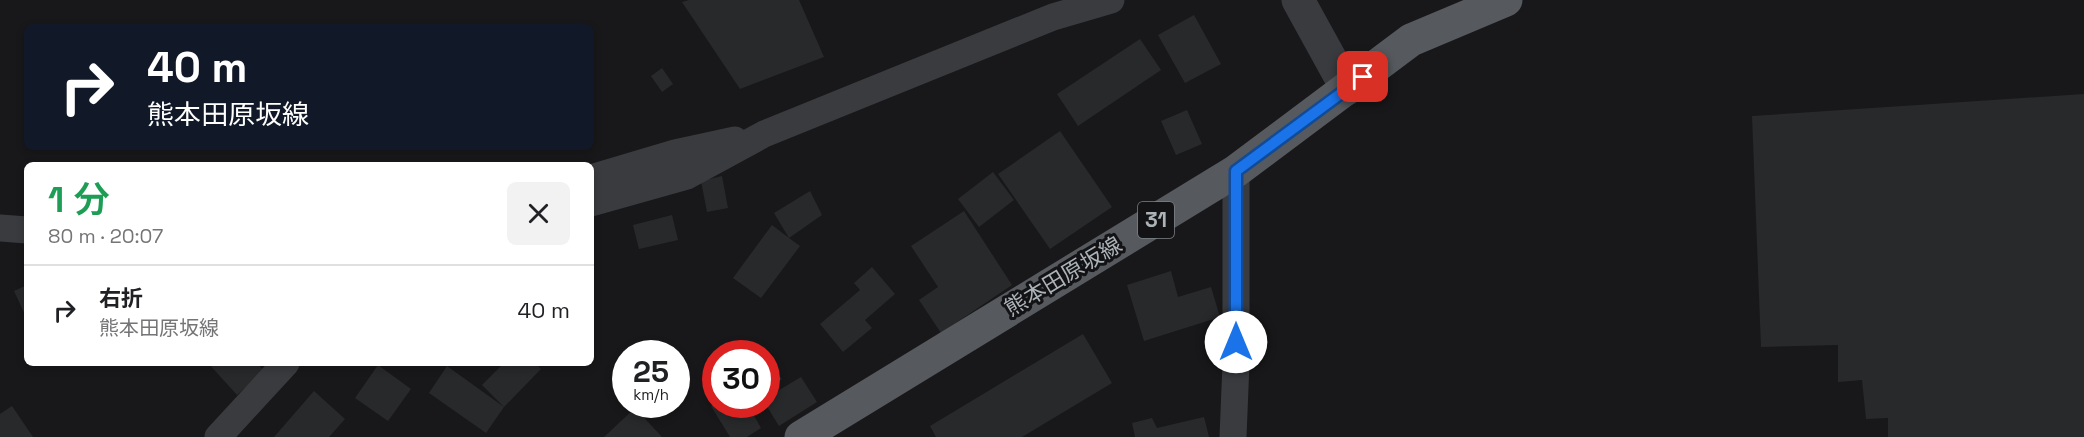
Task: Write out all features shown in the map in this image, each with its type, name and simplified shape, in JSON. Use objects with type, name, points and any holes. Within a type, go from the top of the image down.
[{"type":"main road","name":"熊本田原坂線","points":[[801,437],[1236,171],[1411,40],[1506,0]]},
{"type":"street","points":[[594,203],[687,176],[764,134],[1053,17],[1111,0]]},
{"type":"street","points":[[1298,0],[1347,89]]},
{"type":"street","points":[[594,177],[675,153],[764,134]]},
{"type":"street","points":[[1233,437],[1236,363],[1236,171]]},
{"type":"street","points":[[0,228],[24,230]]},
{"type":"street","points":[[218,437],[283,366]]},
{"type":"building","points":[[689,0],[799,0],[824,57],[740,89],[682,2]]},
{"type":"building","points":[[1194,15],[1221,64],[1185,83],[1158,35]]},
{"type":"building","points":[[1140,39],[1161,70],[1078,126],[1057,94]]},
{"type":"building","points":[[662,68],[673,84],[662,92],[651,76]]},
{"type":"building","points":[[2084,94],[2084,437],[1888,437],[1888,418],[1866,419],[1862,380],[1838,382],[1838,345],[1761,347],[1752,116]]},
{"type":"building","points":[[1187,110],[1202,144],[1176,155],[1161,121]]},
{"type":"building","points":[[1060,131],[1112,207],[1050,249],[998,174]]},
{"type":"building","points":[[993,172],[1014,200],[979,227],[958,199]]},
{"type":"building","points":[[722,176],[728,208],[707,212],[701,181]]},
{"type":"building","points":[[810,191],[822,215],[789,238],[774,213]]},
{"type":"building","points":[[964,211],[1012,285],[941,333],[919,300],[938,287],[911,246]]},
{"type":"building","points":[[672,215],[678,240],[639,249],[633,225]]},
{"type":"building","points":[[772,225],[800,246],[761,298],[733,278]]},
{"type":"building","points":[[872,267],[895,294],[865,320],[872,328],[843,352],[820,324],[860,290],[854,283]]},
{"type":"building","points":[[1171,271],[1178,297],[1211,287],[1220,317],[1144,341],[1127,285]]},
{"type":"building","points":[[24,286],[24,313],[14,291]]},
{"type":"building","points":[[1083,334],[1112,383],[1022,437],[936,437],[930,426]]},
{"type":"building","points":[[211,366],[260,366],[264,371],[237,395]]},
{"type":"building","points":[[377,366],[411,389],[388,421],[355,398]]},
{"type":"building","points":[[447,366],[504,407],[486,433],[429,393]]},
{"type":"building","points":[[501,366],[538,366],[541,369],[504,407],[482,385]]},
{"type":"building","points":[[801,377],[817,402],[779,426],[774,418],[780,418],[780,390]]},
{"type":"building","points":[[314,391],[345,419],[329,437],[274,437]]},
{"type":"building","points":[[12,406],[33,437],[0,437],[0,414]]},
{"type":"building","points":[[1204,417],[1209,437],[1135,437],[1132,423],[1152,418],[1157,428]]},
{"type":"building","points":[[624,418],[644,418],[662,437],[604,437]]},
{"type":"building","points":[[718,418],[755,418],[761,428],[747,437],[730,437]]},
{"type":"route","points":[[1236,342],[1236,171],[1363,77]]}]
